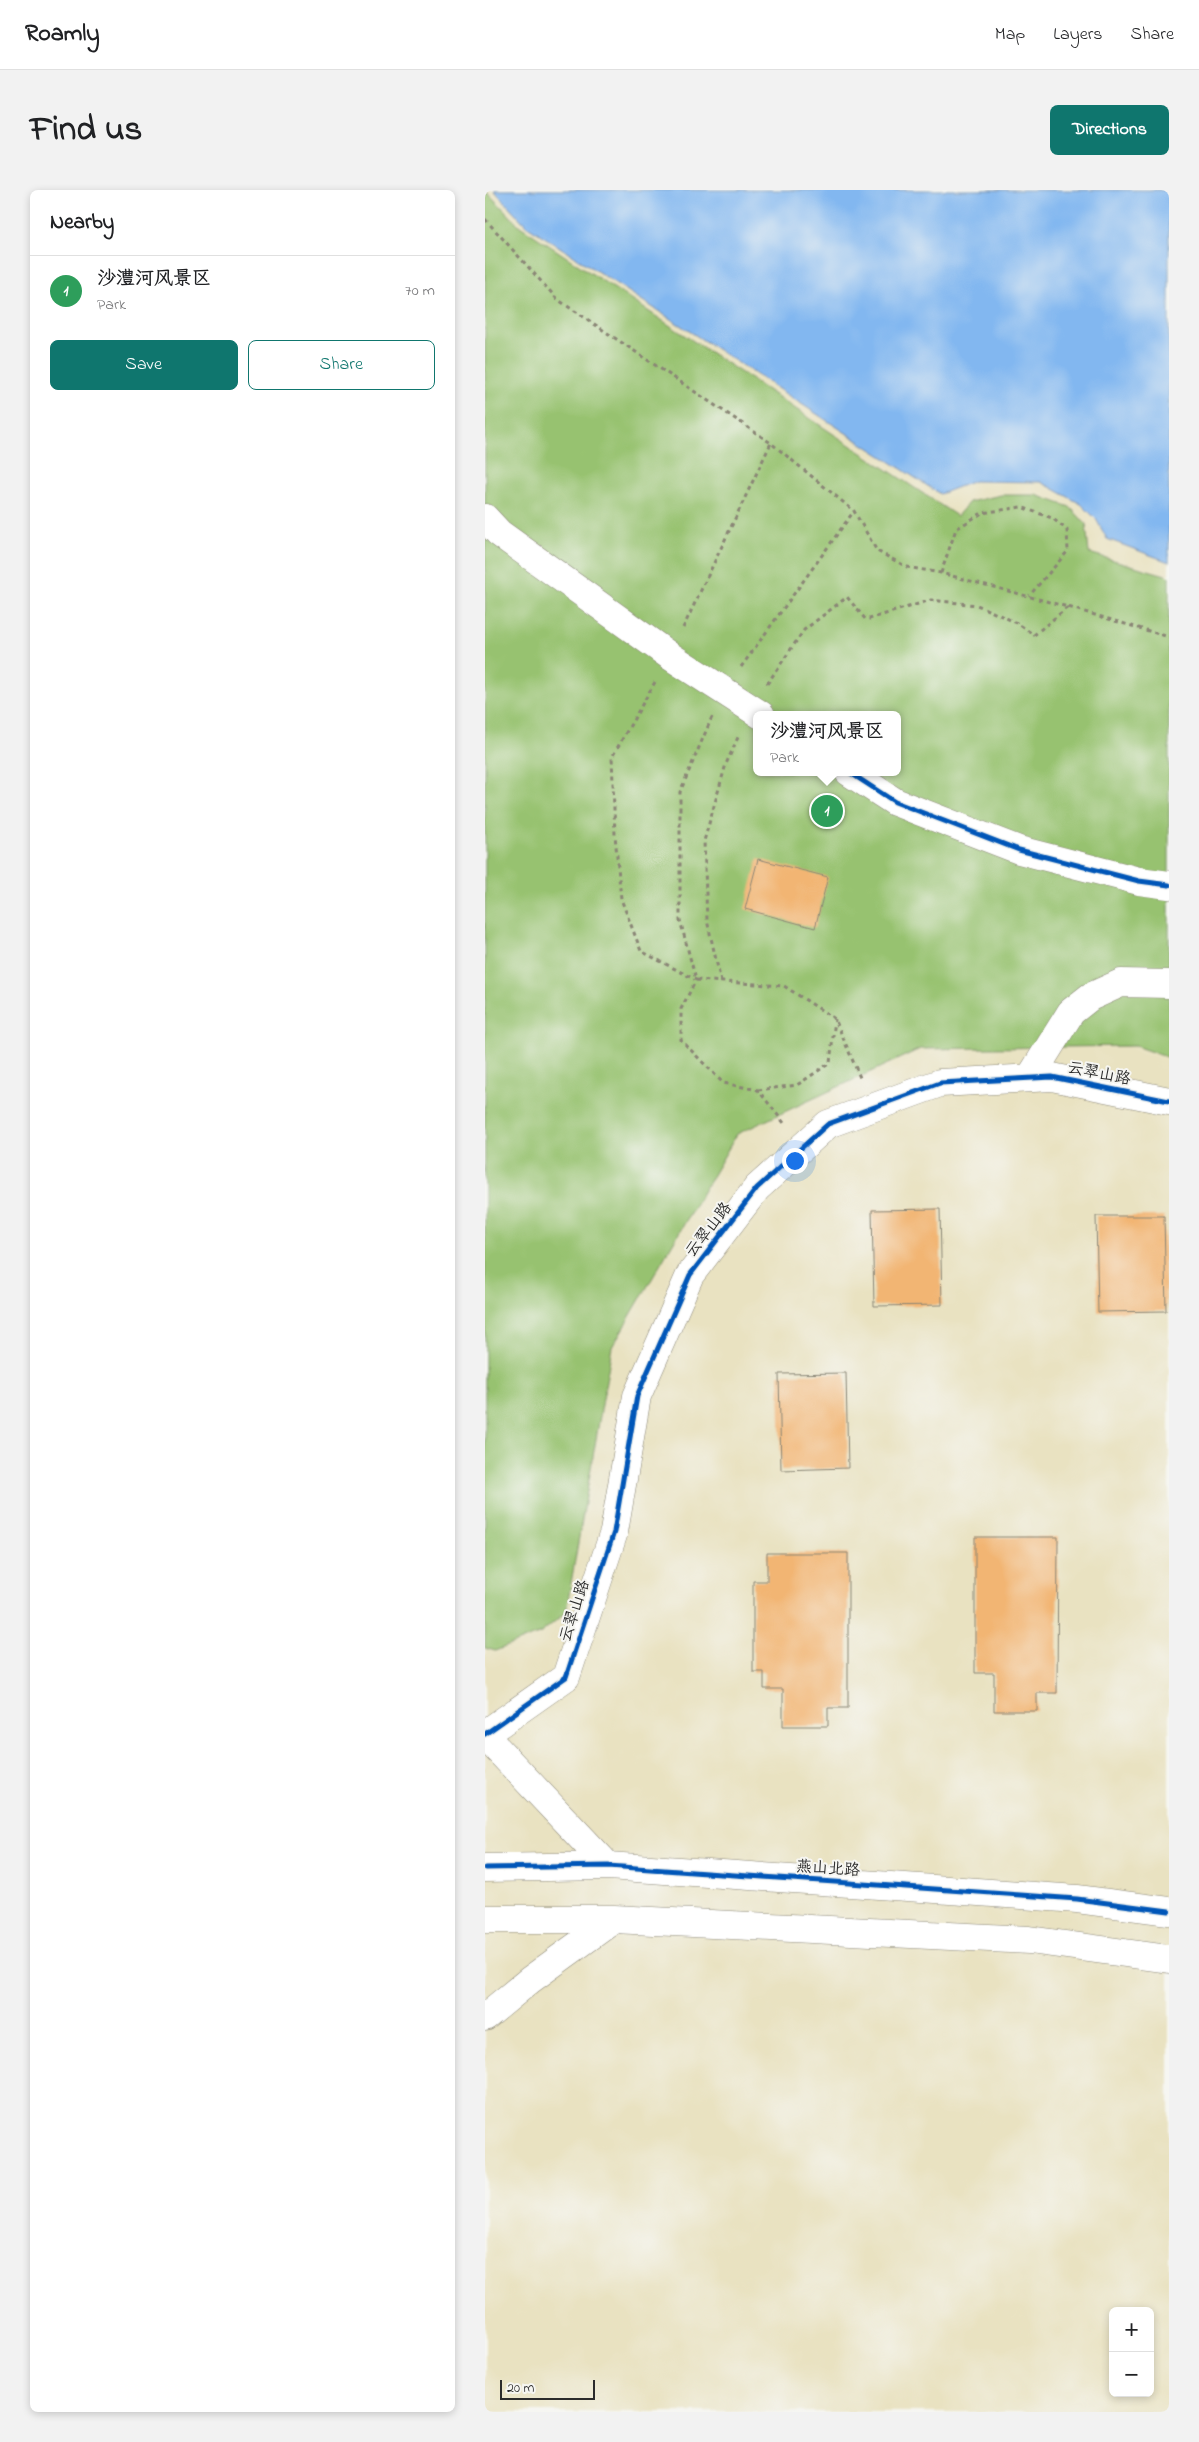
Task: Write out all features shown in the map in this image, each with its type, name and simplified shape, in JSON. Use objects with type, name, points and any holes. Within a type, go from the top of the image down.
[{"type":"street","points":[[485,518],[499,533],[669,656],[754,711]]},
{"type":"street","points":[[855,776],[895,802],[1019,850],[1139,881],[1169,885]]},
{"type":"street","points":[[1030,1078],[1071,1012],[1090,997],[1121,983],[1169,984]]},
{"type":"street","name":"云翠山路","points":[[485,1735],[566,1677],[614,1532],[637,1396],[690,1275],[757,1188],[828,1124],[939,1083],[1052,1077],[1169,1101]]},
{"type":"street","points":[[485,1735],[608,1866]]},
{"type":"street","name":"燕山北路","points":[[485,1868],[608,1866],[1077,1899],[1169,1911]]},
{"type":"street","points":[[485,1919],[614,1919],[1029,1940],[1169,1959]]},
{"type":"street","points":[[485,2017],[530,1980],[614,1919]]},
{"type":"path","points":[[485,219],[557,299],[771,443],[854,511],[877,551],[907,567],[941,572],[1169,637]]},
{"type":"path","points":[[771,443],[669,656],[612,757],[616,844],[621,899],[641,951],[696,980],[784,986],[835,1019],[873,1108]]},
{"type":"path","points":[[941,572],[956,529],[982,513],[1021,507],[1052,518],[1067,530],[1069,550],[1029,596]]},
{"type":"path","points":[[835,1019],[830,1063],[797,1085],[759,1090],[723,1082],[681,1040],[681,1010],[696,980],[679,920],[679,792],[723,692],[854,511]]},
{"type":"path","points":[[757,711],[804,630],[847,597],[866,620],[931,600],[977,605],[1017,623],[1034,635],[1069,607]]},
{"type":"path","points":[[721,982],[707,920],[704,841],[726,764],[753,717]]},
{"type":"path","points":[[759,1090],[802,1148]]},
{"type":"green space","points":[[485,190],[520,226],[957,516],[969,502],[1001,495],[1036,495],[1070,507],[1086,524],[1089,553],[1169,576],[1169,1058],[1135,1046],[920,1049],[737,1134],[612,1347],[566,1612],[541,1633],[495,1651],[485,1648]]},
{"type":"water","points":[[494,190],[1169,190],[1169,562],[1107,539],[1096,519],[1081,504],[1041,482],[974,481],[940,494],[526,225]]},
{"type":"building","points":[[758,859],[828,877],[815,928],[745,909]]},
{"type":"building","points":[[940,1209],[942,1305],[874,1306],[872,1210]]},
{"type":"building","points":[[1096,1216],[1164,1216],[1166,1311],[1098,1312]]},
{"type":"building","points":[[846,1373],[848,1468],[781,1470],[779,1374]]},
{"type":"building","points":[[975,1537],[1058,1537],[1057,1693],[1037,1693],[1037,1711],[994,1711],[994,1673],[975,1673]]},
{"type":"building","points":[[767,1553],[848,1553],[848,1708],[828,1708],[828,1726],[783,1726],[783,1689],[764,1689],[764,1672],[753,1672],[753,1581],[767,1581]]},
{"type":"cycle path","points":[[855,776],[895,802],[1019,850],[1139,881],[1169,885]]},
{"type":"cycle path","points":[[485,1734],[566,1677],[614,1532],[637,1396],[690,1275],[757,1188],[828,1124],[940,1083],[1052,1077],[1169,1101]]},
{"type":"cycle path","points":[[485,1868],[608,1866],[1077,1899],[1169,1911]]},
{"type":"place","name":"沙澧河风景区","points":[[827,811]]}]
